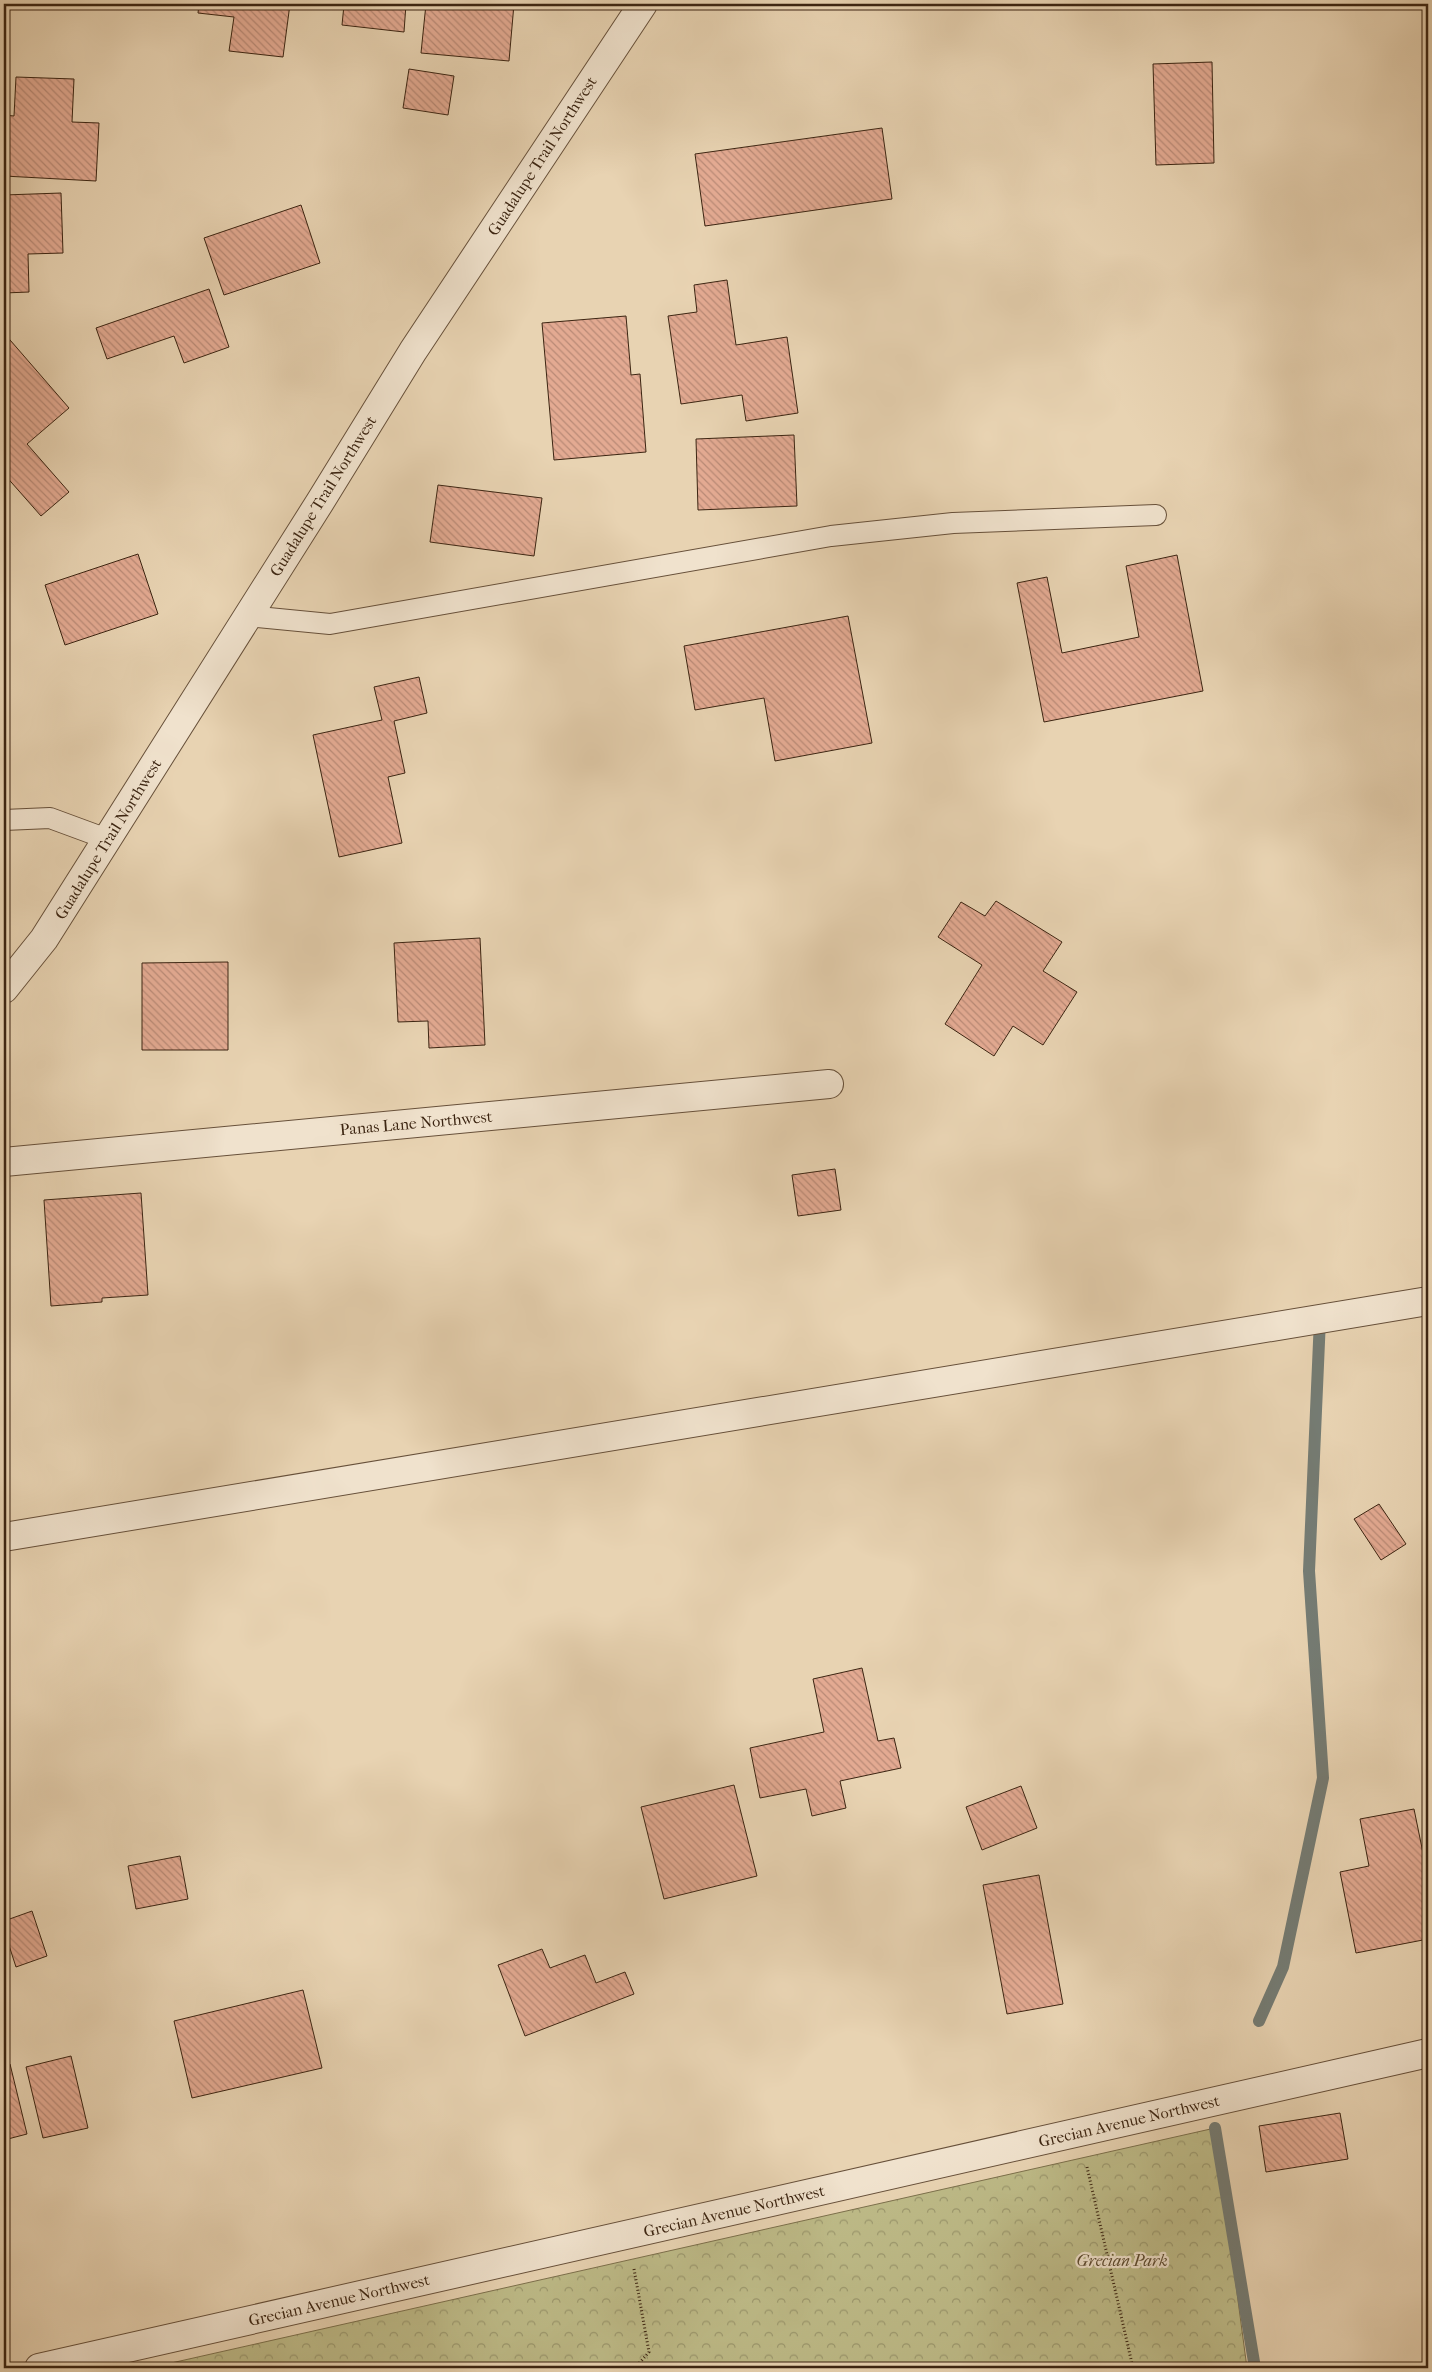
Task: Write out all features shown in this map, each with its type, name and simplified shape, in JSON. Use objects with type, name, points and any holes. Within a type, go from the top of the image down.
[{"type":"street","name":"Guadalupe Trail Northwest","points":[[4,989],[44,940],[413,351],[643,4]]},
{"type":"street","name":"Panas Lane Northwest","points":[[4,1162],[829,1084]]},
{"type":"street","points":[[4,1537],[1428,1301]]},
{"type":"street","name":"Grecian Avenue Northwest","points":[[40,2368],[1428,2053]]},
{"type":"lane","points":[[248,616],[330,624],[832,536],[953,523],[1156,515]]},
{"type":"lane","points":[[4,820],[50,818],[107,840]]},
{"type":"path","points":[[1078,2169],[1087,2167],[1133,2368]]},
{"type":"path","points":[[624,2271],[643,2267]]},
{"type":"path","points":[[634,2269],[649,2352],[635,2368]]},
{"type":"green space","name":"Grecian Park","points":[[1215,2128],[1247,2368],[149,2368]]},
{"type":"building","points":[[199,4],[290,4],[283,57],[229,51],[234,17],[198,13]]},
{"type":"building","points":[[333,4],[406,4],[404,32],[342,25],[344,5]]},
{"type":"building","points":[[426,4],[514,4],[509,61],[421,53]]},
{"type":"building","points":[[1212,62],[1214,163],[1156,165],[1153,64]]},
{"type":"building","points":[[409,69],[454,76],[448,115],[403,108]]},
{"type":"building","points":[[16,77],[74,79],[72,122],[99,123],[96,181],[4,176],[4,115],[14,116]]},
{"type":"building","points":[[882,128],[892,199],[705,226],[695,154]]},
{"type":"building","points":[[61,193],[63,253],[28,254],[29,292],[4,293],[4,195]]},
{"type":"building","points":[[301,205],[320,263],[224,295],[204,238]]},
{"type":"building","points":[[727,280],[736,345],[787,337],[798,413],[746,421],[742,395],[681,404],[668,316],[697,312],[694,285]]},
{"type":"building","points":[[209,289],[229,347],[184,363],[174,336],[107,359],[96,328]]},
{"type":"building","points":[[626,316],[631,375],[640,374],[646,452],[554,460],[542,323]]},
{"type":"building","points":[[4,333],[69,408],[27,444],[69,492],[41,516],[4,474]]},
{"type":"building","points":[[794,435],[797,506],[698,510],[696,439]]},
{"type":"building","points":[[438,485],[542,498],[534,556],[430,542]]},
{"type":"building","points":[[138,554],[158,614],[65,645],[45,585]]},
{"type":"building","points":[[1177,555],[1203,691],[1044,722],[1017,583],[1047,577],[1062,653],[1139,637],[1126,566]]},
{"type":"building","points":[[848,616],[872,743],[775,761],[764,698],[695,710],[684,646]]},
{"type":"building","points":[[419,677],[427,713],[394,721],[405,773],[388,777],[402,843],[339,857],[313,735],[382,720],[374,687]]},
{"type":"building","points":[[996,901],[1062,942],[1043,971],[1077,992],[1043,1045],[1013,1026],[994,1056],[945,1024],[982,965],[938,937],[961,902],[985,916]]},
{"type":"building","points":[[480,938],[485,1045],[429,1048],[428,1021],[398,1022],[394,943]]},
{"type":"building","points":[[228,962],[228,1050],[142,1050],[142,963]]},
{"type":"building","points":[[835,1169],[841,1210],[798,1216],[792,1175]]},
{"type":"building","points":[[141,1193],[148,1295],[102,1298],[102,1302],[51,1306],[44,1200]]},
{"type":"building","points":[[1379,1504],[1406,1544],[1381,1560],[1354,1519]]},
{"type":"building","points":[[862,1668],[878,1741],[894,1738],[901,1768],[840,1781],[846,1808],[812,1816],[806,1789],[760,1798],[750,1748],[824,1732],[813,1679]]},
{"type":"building","points":[[734,1785],[757,1876],[664,1899],[641,1807]]},
{"type":"building","points":[[1021,1786],[1037,1828],[982,1850],[966,1807]]},
{"type":"building","points":[[1414,1809],[1424,1858],[1428,1857],[1428,1939],[1356,1953],[1340,1872],[1369,1866],[1360,1819]]},
{"type":"building","points":[[180,1856],[188,1899],[136,1909],[128,1866]]},
{"type":"building","points":[[1039,1875],[1063,2004],[1007,2014],[983,1885]]},
{"type":"building","points":[[32,1911],[47,1956],[16,1967],[4,1930],[4,1921]]},
{"type":"building","points":[[542,1949],[550,1968],[585,1955],[596,1983],[625,1972],[634,1994],[525,2036],[498,1965]]},
{"type":"building","points":[[303,1990],[322,2068],[192,2098],[174,2021]]},
{"type":"building","points":[[71,2056],[88,2128],[43,2138],[26,2067]]},
{"type":"building","points":[[10,2064],[27,2134],[4,2140],[4,2066]]},
{"type":"building","points":[[1340,2113],[1348,2159],[1266,2172],[1259,2126]]},
{"type":"waterway","points":[[1259,2021],[1283,1967],[1323,1778],[1309,1571],[1320,1319]]},
{"type":"waterway","points":[[1215,2128],[1255,2368]]}]
